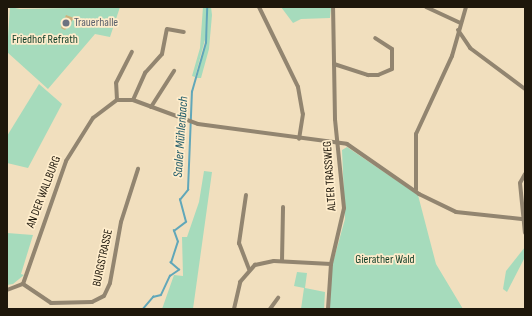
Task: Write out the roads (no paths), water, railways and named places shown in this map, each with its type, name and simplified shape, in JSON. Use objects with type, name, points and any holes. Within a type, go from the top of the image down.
[{"type":"street","points":[[259,7],[298,87],[303,114],[299,139]]},
{"type":"street","name":"ALTER TRASSWEG","points":[[328,309],[331,264],[344,208],[334,64],[333,7]]},
{"type":"street","points":[[426,7],[461,23]]},
{"type":"street","points":[[416,190],[416,134],[452,56],[458,30],[466,7]]},
{"type":"street","points":[[133,100],[145,74],[162,54],[167,29],[184,32]]},
{"type":"street","points":[[458,30],[470,48],[525,89]]},
{"type":"street","points":[[334,64],[368,76],[378,76],[392,69],[392,49],[375,38]]},
{"type":"street","points":[[132,52],[116,83],[117,100],[133,100],[187,122],[196,124],[299,139],[347,144],[416,190],[456,212],[522,219]]},
{"type":"street","points":[[151,107],[174,71]]},
{"type":"street","name":"AN DER WALLBURG","points":[[23,284],[66,161],[92,118],[117,100]]},
{"type":"street","name":"BURGSTRASSE","points":[[23,284],[48,302],[92,302],[104,296],[110,283],[118,234],[138,169]]},
{"type":"street","points":[[525,174],[520,183],[522,219],[525,233]]},
{"type":"street","points":[[246,196],[239,242],[249,269]]},
{"type":"street","points":[[282,261],[283,207]]},
{"type":"street","points":[[233,309],[240,282],[249,269],[263,262],[282,261],[331,264]]},
{"type":"street","points":[[7,290],[23,284]]},
{"type":"street","points":[[270,309],[278,298]]},
{"type":"waterway","name":"Saaler Mühlenbach","points":[[143,309],[153,297],[161,295],[170,276],[179,270],[171,263],[178,242],[174,231],[186,222],[180,200],[188,190],[192,92],[206,43],[207,7]]},
{"type":"place","name":"Trauerhalle","points":[[66,23]]},
{"type":"park label","name":"Friedhof Refrath","points":[[45,40]]},
{"type":"park label","name":"Gierather Wald","points":[[385,260]]}]
